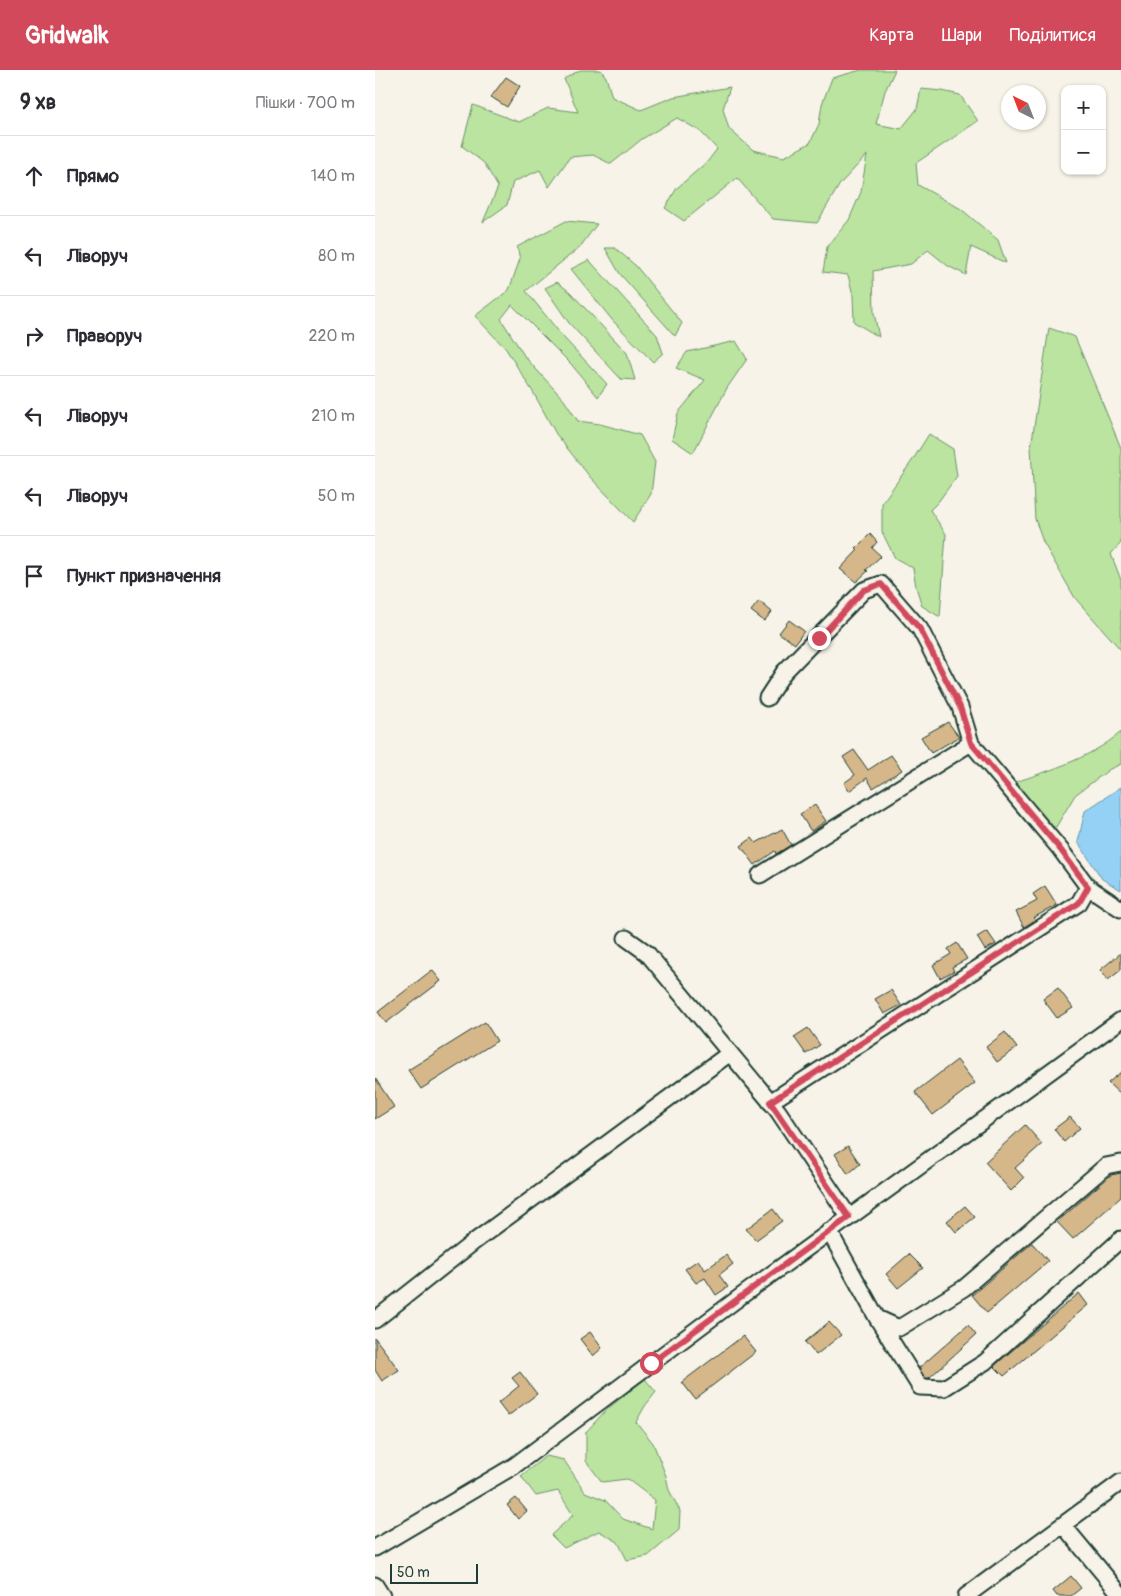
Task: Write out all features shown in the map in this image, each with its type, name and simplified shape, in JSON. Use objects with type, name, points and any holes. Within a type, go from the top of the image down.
[{"type":"street","points":[[767,698],[784,672],[864,590],[881,584],[920,629],[960,707],[971,743],[1060,849],[1088,887],[1121,909]]},
{"type":"street","points":[[760,875],[971,743]]},
{"type":"street","points":[[770,1102],[1079,903],[1088,887]]},
{"type":"street","points":[[626,938],[647,953],[770,1102],[849,1217]]},
{"type":"street","points":[[375,1548],[513,1466],[829,1231],[1121,1020]]},
{"type":"street","points":[[375,1320],[475,1241],[729,1053]]},
{"type":"street","points":[[877,1318],[899,1328],[964,1288],[1106,1166],[1121,1163]]},
{"type":"street","points":[[829,1231],[877,1318],[919,1387],[944,1388],[985,1362],[1121,1239]]},
{"type":"street","points":[[966,1596],[1121,1482]]},
{"type":"street","points":[[1063,1526],[1121,1595]]},
{"type":"street","points":[[375,1585],[382,1596]]},
{"type":"green space","points":[[580,70],[601,70],[606,77],[612,97],[641,110],[673,97],[730,87],[723,109],[729,129],[753,150],[784,157],[810,143],[819,124],[822,104],[832,78],[861,70],[895,70],[885,91],[876,124],[901,129],[917,109],[921,89],[960,95],[978,121],[916,163],[918,185],[961,209],[998,240],[1006,263],[971,247],[966,275],[948,266],[928,250],[911,264],[873,271],[874,313],[879,337],[854,322],[853,295],[848,275],[823,272],[827,247],[849,220],[861,192],[867,155],[840,184],[817,223],[773,219],[737,178],[684,221],[665,208],[677,188],[708,161],[717,149],[700,131],[677,118],[642,139],[611,164],[593,155],[570,157],[549,187],[540,170],[513,182],[507,205],[483,222],[498,187],[484,163],[462,146],[473,105],[519,122],[548,108],[578,112],[564,79]]},
{"type":"green space","points":[[566,221],[597,224],[580,247],[526,291],[563,337],[607,384],[598,397],[571,364],[512,305],[501,319],[525,357],[564,400],[578,421],[600,424],[640,435],[655,462],[651,494],[633,522],[590,477],[556,434],[506,349],[475,316],[509,290],[520,259],[517,247]]},
{"type":"green space","points":[[605,248],[615,248],[636,266],[682,323],[675,336],[620,274]]},
{"type":"green space","points":[[589,260],[657,335],[663,353],[653,362],[613,321],[571,269]]},
{"type":"green space","points":[[557,282],[570,292],[627,353],[635,380],[621,379],[569,323],[545,288]]},
{"type":"green space","points":[[1049,328],[1075,337],[1121,448],[1121,543],[1111,554],[1121,580],[1121,650],[1075,598],[1043,542],[1035,519],[1031,447]]},
{"type":"green space","points":[[736,341],[747,359],[727,388],[693,453],[672,439],[678,413],[705,380],[676,368],[687,352]]},
{"type":"green space","points":[[929,434],[953,449],[957,476],[930,510],[946,534],[940,617],[922,606],[913,568],[895,558],[882,532],[882,503]]},
{"type":"green space","points":[[1121,732],[1121,764],[1110,769],[1075,795],[1056,827],[1027,823],[1004,786],[1080,758]]},
{"type":"green space","points":[[645,1379],[656,1392],[636,1422],[653,1443],[666,1476],[669,1490],[680,1511],[679,1530],[648,1556],[627,1560],[618,1542],[599,1531],[564,1548],[551,1535],[573,1515],[558,1491],[536,1496],[521,1476],[546,1456],[564,1460],[585,1492],[605,1500],[623,1519],[652,1529],[655,1500],[627,1479],[602,1482],[586,1461],[586,1432],[606,1410]]},
{"type":"water","points":[[1121,787],[1121,890],[1102,879],[1078,842],[1085,811]]},
{"type":"building","points":[[506,77],[520,86],[507,107],[491,97]]},
{"type":"building","points":[[870,534],[877,542],[872,548],[881,556],[856,582],[840,569],[858,550],[856,548]]},
{"type":"building","points":[[759,601],[772,612],[764,621],[751,611]]},
{"type":"building","points":[[789,620],[804,631],[795,644],[779,633]]},
{"type":"building","points":[[948,722],[959,737],[931,753],[921,737]]},
{"type":"building","points":[[854,750],[868,770],[891,755],[902,770],[873,788],[867,778],[849,791],[844,783],[855,775],[843,757]]},
{"type":"building","points":[[815,805],[826,821],[811,831],[800,814]]},
{"type":"building","points":[[782,829],[791,845],[776,854],[775,851],[755,865],[741,846],[752,838],[756,843]]},
{"type":"building","points":[[1045,886],[1057,905],[1033,918],[1035,920],[1024,927],[1016,912],[1037,901],[1033,894]]},
{"type":"building","points":[[987,931],[996,944],[985,950],[977,937]]},
{"type":"building","points":[[957,943],[967,959],[952,967],[954,971],[940,978],[933,965],[951,954],[948,949]]},
{"type":"building","points":[[1121,953],[1121,970],[1108,980],[1100,970]]},
{"type":"building","points":[[432,970],[441,981],[386,1023],[378,1012]]},
{"type":"building","points":[[1058,988],[1073,1008],[1057,1018],[1043,999]]},
{"type":"building","points":[[891,990],[901,1005],[884,1014],[875,999]]},
{"type":"building","points":[[485,1022],[497,1041],[421,1089],[408,1070]]},
{"type":"building","points":[[808,1028],[820,1045],[806,1054],[794,1037]]},
{"type":"building","points":[[1005,1032],[1017,1048],[997,1062],[986,1047]]},
{"type":"building","points":[[957,1060],[975,1083],[933,1115],[915,1092]]},
{"type":"building","points":[[1121,1072],[1121,1095],[1108,1083]]},
{"type":"building","points":[[375,1078],[394,1107],[375,1119]]},
{"type":"building","points":[[1070,1117],[1080,1128],[1064,1142],[1054,1129]]},
{"type":"building","points":[[1025,1125],[1042,1144],[1015,1168],[1024,1178],[1011,1191],[985,1162]]},
{"type":"building","points":[[848,1146],[860,1164],[848,1174],[835,1154]]},
{"type":"building","points":[[1121,1173],[1121,1197],[1073,1239],[1057,1222],[1111,1175]]},
{"type":"building","points":[[965,1206],[975,1217],[956,1232],[947,1221]]},
{"type":"building","points":[[773,1209],[782,1221],[756,1240],[746,1229]]},
{"type":"building","points":[[1032,1243],[1048,1261],[987,1313],[972,1295]]},
{"type":"building","points":[[909,1254],[923,1268],[898,1288],[886,1274]]},
{"type":"building","points":[[726,1255],[733,1264],[719,1275],[728,1287],[716,1295],[705,1278],[696,1283],[685,1269],[698,1260],[705,1270]]},
{"type":"building","points":[[1079,1293],[1088,1305],[1004,1376],[994,1366]]},
{"type":"building","points":[[829,1322],[841,1335],[816,1355],[805,1342]]},
{"type":"building","points":[[968,1325],[976,1335],[929,1378],[925,1378],[919,1368]]},
{"type":"building","points":[[590,1332],[602,1348],[593,1356],[580,1339]]},
{"type":"building","points":[[743,1336],[756,1352],[695,1399],[682,1382]]},
{"type":"building","points":[[375,1338],[399,1370],[382,1381],[375,1370]]},
{"type":"building","points":[[520,1372],[537,1394],[508,1416],[498,1403],[519,1386],[512,1378]]},
{"type":"building","points":[[516,1498],[527,1511],[518,1519],[507,1505]]},
{"type":"building","points":[[1071,1576],[1081,1588],[1071,1596],[1057,1596],[1053,1591]]},
{"type":"route","points":[[651,1363],[849,1217],[770,1102],[1079,903],[1088,887],[1060,849],[971,743],[960,707],[920,629],[881,584],[864,590],[819,638]]}]
